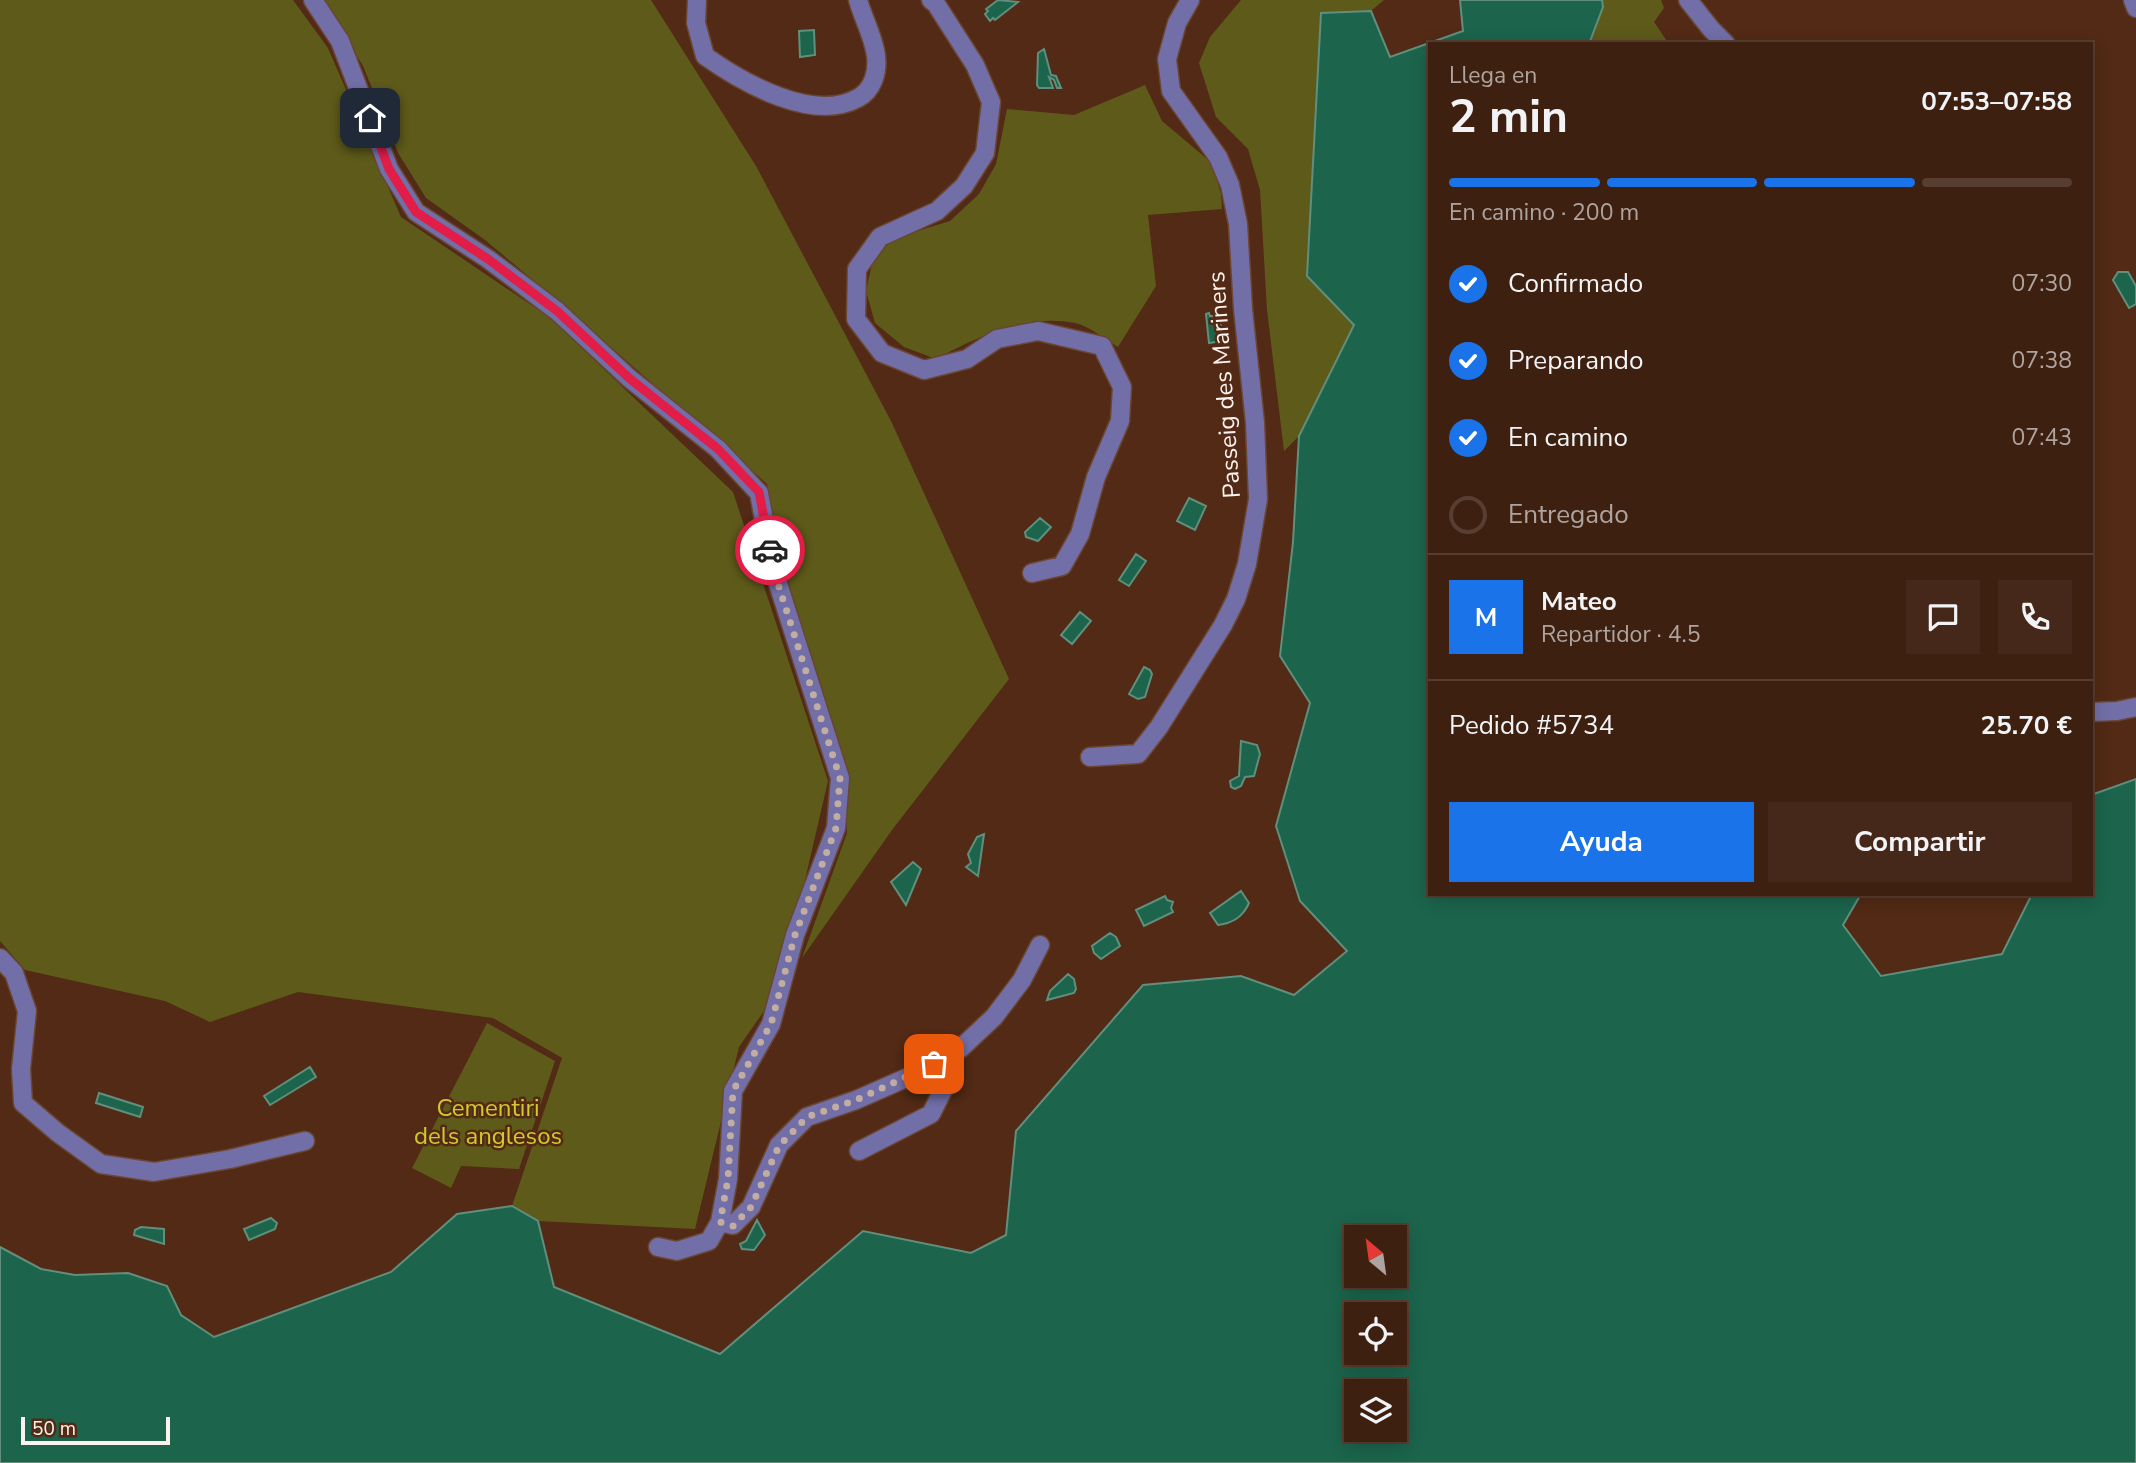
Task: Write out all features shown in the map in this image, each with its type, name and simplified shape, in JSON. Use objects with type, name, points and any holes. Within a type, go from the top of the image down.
[{"type":"street","points":[[313,0],[340,41],[389,169],[416,212],[488,259],[557,311],[629,378],[718,449],[759,492],[773,568],[840,778],[836,828],[795,935],[771,1024],[733,1091],[728,1179],[720,1222],[709,1241],[677,1251],[658,1247]]},
{"type":"street","points":[[698,0],[696,23],[705,57],[764,91],[812,106],[845,105],[863,95],[874,82],[876,56],[858,0]]},
{"type":"street","points":[[931,0],[975,65],[990,102],[985,153],[964,186],[937,211],[880,237],[857,269],[856,319],[882,353],[924,370],[967,359],[997,339],[1038,331],[1102,346],[1122,387],[1120,421],[1096,477],[1080,534],[1062,566],[1032,573]]},
{"type":"street","name":"Passeig des Mariners","points":[[1090,757],[1138,754],[1159,727],[1223,625],[1236,599],[1247,564],[1258,499],[1255,423],[1243,309],[1238,223],[1230,186],[1217,157],[1171,91],[1167,59],[1177,23],[1190,0]]},
{"type":"street","points":[[1688,0],[1724,42]]},
{"type":"street","points":[[2133,0],[2136,8]]},
{"type":"street","points":[[2093,712],[2136,707]]},
{"type":"street","points":[[720,1222],[733,1226],[751,1207],[779,1146],[807,1117],[889,1086],[922,1071],[961,1048],[994,1017],[1021,980],[1040,945]]},
{"type":"street","points":[[0,958],[14,972],[27,1011],[21,1069],[23,1102],[58,1133],[101,1164],[154,1172],[230,1159],[305,1141]]},
{"type":"street","points":[[859,1151],[931,1114],[951,1074],[946,1056]]},
{"type":"green space","points":[[0,0],[293,0],[328,48],[401,217],[549,317],[733,492],[828,781],[780,988],[739,1047],[695,1229],[538,1221],[512,1206],[562,1058],[493,1018],[298,992],[210,1022],[165,1001],[25,970],[0,941]]},
{"type":"green space","points":[[322,0],[651,0],[756,166],[891,421],[1009,679],[892,830],[802,958],[847,833],[847,777],[781,557],[767,484],[564,306],[485,240],[426,198],[398,153],[363,66]]},
{"type":"green space","points":[[1241,0],[1384,0],[1371,11],[1322,13],[1307,275],[1354,325],[1299,436],[1284,451],[1267,310],[1260,190],[1248,149],[1216,117],[1199,63],[1210,37]]},
{"type":"green space","points":[[1602,0],[1661,0],[1664,8],[1654,22],[1668,42],[1590,42],[1603,7]]},
{"type":"green space","points":[[1145,85],[1162,121],[1212,163],[1221,194],[1222,209],[1148,215],[1156,286],[1118,347],[1075,323],[1038,321],[985,335],[936,359],[904,347],[875,323],[866,291],[872,264],[891,239],[950,221],[979,194],[996,164],[1007,109],[1074,115]]},
{"type":"green space","name":"Cementiri dels anglesos","points":[[487,1023],[555,1061],[519,1169],[461,1166],[451,1188],[412,1168]]},
{"type":"shaded area","points":[[998,0],[1018,2],[990,21],[985,14],[988,11],[986,9]]},
{"type":"shaded area","points":[[1460,0],[1602,0],[1603,7],[1590,42],[1432,42],[1463,31]]},
{"type":"shaded area","points":[[1371,11],[1390,57],[1428,43],[1428,896],[1860,896],[1843,925],[1881,976],[2002,954],[2031,896],[2093,896],[2093,794],[2136,779],[2136,1463],[0,1463],[0,1247],[41,1269],[75,1275],[128,1273],[167,1286],[181,1315],[214,1337],[391,1272],[457,1214],[512,1206],[538,1221],[554,1287],[720,1354],[863,1231],[971,1253],[1006,1235],[1016,1131],[1143,985],[1241,976],[1294,995],[1347,951],[1300,901],[1276,826],[1310,703],[1280,656],[1293,542],[1299,436],[1354,325],[1307,276],[1321,13]]},
{"type":"shaded area","points":[[814,30],[815,55],[800,57],[799,31]]},
{"type":"shaded area","points":[[1044,49],[1051,75],[1056,76],[1061,88],[1057,88],[1054,80],[1049,77],[1053,88],[1039,88],[1037,85],[1038,53]]},
{"type":"shaded area","points":[[2118,272],[2128,272],[2136,286],[2136,304],[2129,308],[2113,280]]},
{"type":"shaded area","points":[[1209,313],[1210,316],[1220,316],[1222,341],[1209,343],[1206,314]]},
{"type":"shaded area","points":[[1189,498],[1206,506],[1195,530],[1177,521]]},
{"type":"shaded area","points":[[1040,518],[1051,527],[1038,541],[1026,537],[1025,532]]},
{"type":"shaded area","points":[[1136,554],[1146,561],[1129,586],[1119,580]]},
{"type":"shaded area","points":[[1080,612],[1091,621],[1072,644],[1061,635]]},
{"type":"shaded area","points":[[1144,667],[1152,674],[1145,697],[1138,699],[1129,694]]},
{"type":"shaded area","points":[[1241,741],[1257,745],[1260,754],[1254,776],[1245,777],[1241,786],[1235,789],[1231,787],[1230,781],[1239,776]]},
{"type":"shaded area","points":[[984,834],[978,876],[966,867],[971,863],[968,854],[977,837]]},
{"type":"shaded area","points":[[913,862],[921,869],[906,905],[891,882]]},
{"type":"shaded area","points":[[1241,891],[1249,903],[1244,912],[1233,921],[1218,925],[1210,913]]},
{"type":"shaded area","points":[[1165,896],[1173,902],[1173,912],[1144,926],[1136,910]]},
{"type":"shaded area","points":[[1110,933],[1116,937],[1120,946],[1101,959],[1094,953],[1092,946]]},
{"type":"shaded area","points":[[1068,974],[1074,979],[1074,993],[1047,1000],[1050,991]]},
{"type":"shaded area","points":[[310,1067],[316,1077],[270,1105],[264,1096]]},
{"type":"shaded area","points":[[99,1093],[143,1107],[140,1117],[96,1103]]},
{"type":"shaded area","points":[[271,1218],[277,1223],[275,1229],[249,1240],[244,1229]]},
{"type":"shaded area","points":[[757,1220],[765,1235],[754,1250],[742,1249],[740,1244],[746,1241]]},
{"type":"shaded area","points":[[141,1227],[164,1229],[164,1244],[134,1235],[135,1230]]},
{"type":"way so far","points":[[770,550],[773,568],[840,778],[836,828],[795,935],[771,1024],[733,1091],[728,1179],[720,1222],[733,1226],[751,1207],[779,1146],[807,1117],[856,1100],[934,1064]]},
{"type":"route","points":[[370,118],[389,169],[416,212],[488,259],[557,311],[629,378],[718,449],[759,492],[770,550]]}]
